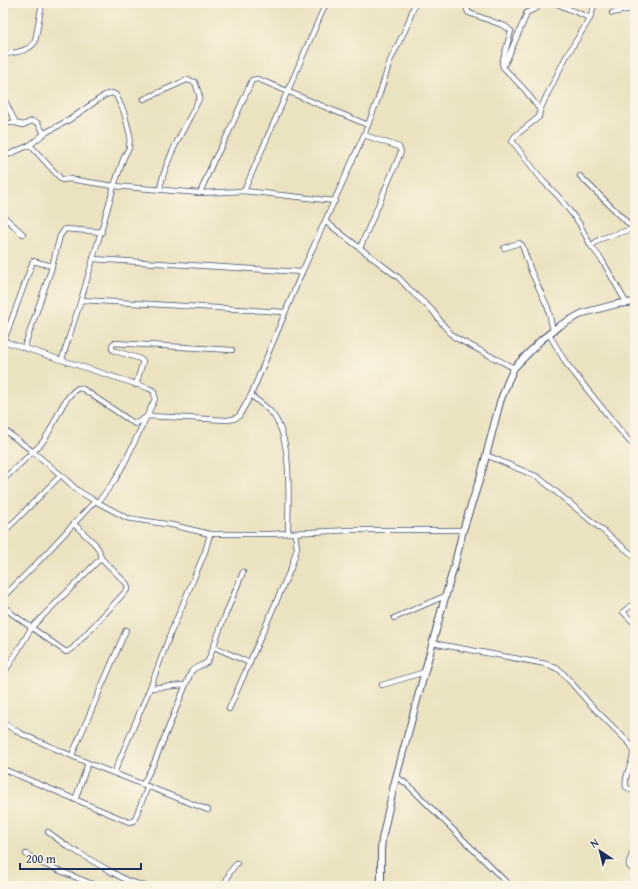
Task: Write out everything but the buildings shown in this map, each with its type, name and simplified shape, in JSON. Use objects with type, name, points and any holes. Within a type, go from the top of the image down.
[{"type":"street","points":[[3,54],[25,50],[31,47],[34,42],[42,3]]},
{"type":"street","points":[[244,191],[326,3]]},
{"type":"street","points":[[3,480],[42,443],[62,406],[71,393],[78,388],[83,389],[134,424],[148,416],[213,420],[234,419],[242,412],[251,395],[302,272],[326,222],[364,135],[390,62],[407,26],[415,3]]},
{"type":"street","points":[[469,3],[467,10],[468,13],[505,26],[512,31],[502,63],[503,67],[525,90],[540,110]]},
{"type":"street","points":[[503,67],[526,16],[526,12],[537,8],[539,3]]},
{"type":"street","points":[[555,3],[590,18]]},
{"type":"street","points":[[595,3],[590,18],[566,57],[538,117],[515,136],[512,141],[543,181],[567,207],[579,223],[591,246],[602,260],[627,304]]},
{"type":"street","points":[[612,13],[635,8]]},
{"type":"street","points":[[200,193],[213,162],[228,134],[250,81],[258,79],[368,125]]},
{"type":"street","points":[[144,99],[187,80],[195,82],[200,97],[178,140],[162,177],[160,189]]},
{"type":"street","points":[[3,157],[30,145],[45,133],[69,120],[105,95],[112,93],[116,95],[124,112],[130,134],[129,148],[124,157],[114,186],[82,300],[62,359]]},
{"type":"street","points":[[3,97],[16,123]]},
{"type":"street","points":[[3,123],[16,123],[22,125],[32,121],[38,123],[42,132],[45,133]]},
{"type":"street","points":[[360,248],[401,152],[399,147],[364,135]]},
{"type":"street","points":[[30,145],[62,180],[69,179],[114,186],[200,193],[244,191],[335,201]]},
{"type":"street","points":[[580,176],[635,229],[604,238],[591,246]]},
{"type":"street","points":[[3,216],[23,234]]},
{"type":"street","points":[[326,222],[399,278],[432,310],[454,337],[514,368]]},
{"type":"street","points":[[24,348],[52,266],[60,236],[65,229],[102,232]]},
{"type":"street","points":[[504,248],[519,243],[522,246],[531,271],[548,308],[551,332],[569,366],[630,442],[635,445]]},
{"type":"street","points":[[93,258],[302,272]]},
{"type":"street","points":[[3,597],[96,502],[115,480],[148,416],[155,399],[154,391],[136,384],[62,359],[3,342],[33,261],[52,266]]},
{"type":"street","points":[[82,300],[285,312]]},
{"type":"street","points":[[381,886],[382,839],[397,777],[463,530],[481,475],[500,402],[514,368],[551,332],[570,319],[583,313],[617,304],[635,302]]},
{"type":"street","points":[[136,384],[143,361],[138,358],[114,351],[112,349],[112,345],[114,343],[232,350]]},
{"type":"street","points":[[251,395],[270,411],[279,425],[284,439],[288,458],[288,533]]},
{"type":"street","points":[[3,429],[32,451],[77,490],[127,518],[172,525],[210,534],[295,533],[351,530],[463,530]]},
{"type":"street","points":[[486,455],[538,477],[635,557]]},
{"type":"street","points":[[3,533],[61,476]]},
{"type":"street","points":[[3,605],[11,613],[64,651],[68,652],[128,588],[128,584],[101,558],[99,550],[95,544],[74,524]]},
{"type":"street","points":[[229,709],[291,568],[296,548],[295,533]]},
{"type":"street","points":[[114,773],[205,552],[210,534]]},
{"type":"street","points":[[3,675],[32,627],[101,558]]},
{"type":"street","points":[[3,769],[74,800],[131,822],[134,821],[154,763],[185,685],[192,670],[208,661],[243,572]]},
{"type":"street","points":[[394,618],[445,596]]},
{"type":"street","points":[[635,602],[623,612],[635,624]]},
{"type":"street","points":[[72,755],[126,630]]},
{"type":"street","points":[[432,643],[528,660],[546,664],[558,669],[588,703],[632,745],[634,750],[633,760],[625,782],[626,786],[635,792]]},
{"type":"street","points":[[214,647],[250,663]]},
{"type":"street","points":[[382,685],[425,672]]},
{"type":"street","points":[[150,688],[185,685]]},
{"type":"street","points":[[3,723],[22,734],[88,763],[208,810]]},
{"type":"street","points":[[74,800],[88,763]]},
{"type":"street","points":[[397,777],[408,785],[510,886]]},
{"type":"street","points":[[48,832],[67,846],[108,870],[128,881],[145,886]]},
{"type":"street","points":[[635,846],[629,862],[629,866],[635,872]]},
{"type":"street","points":[[26,854],[41,863],[97,886]]},
{"type":"street","points":[[224,886],[230,872],[237,863]]}]
